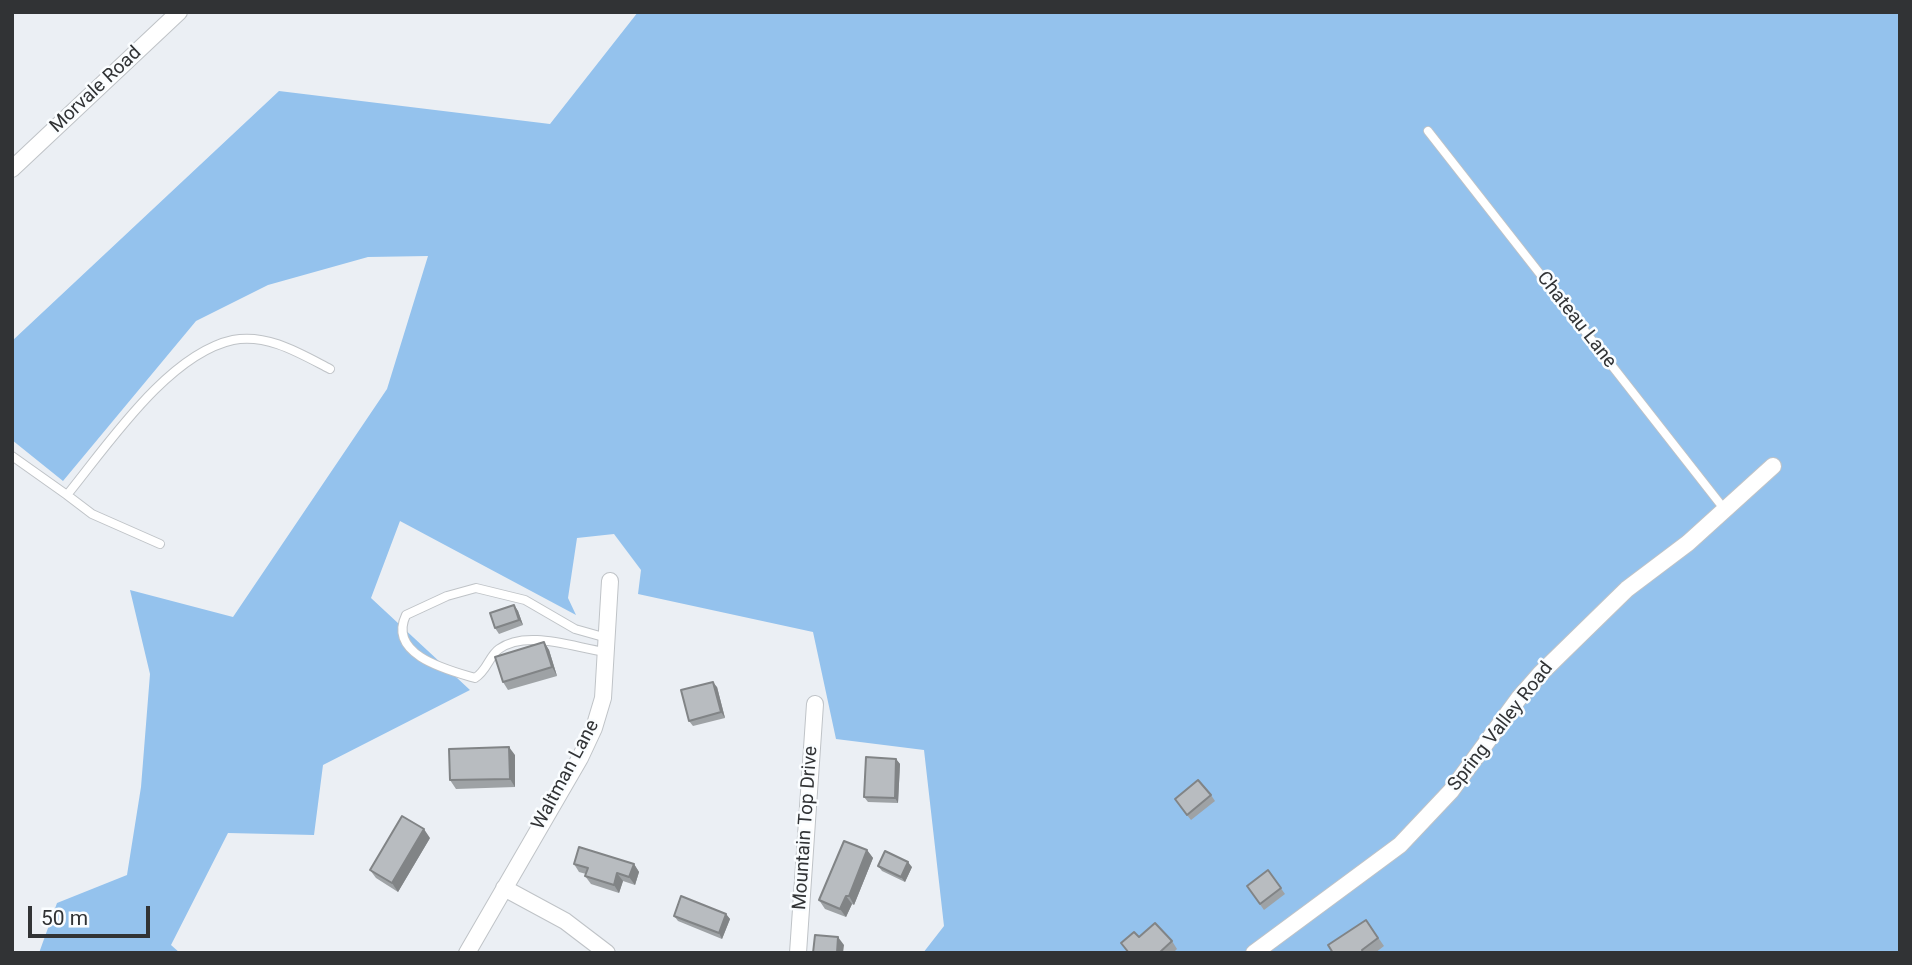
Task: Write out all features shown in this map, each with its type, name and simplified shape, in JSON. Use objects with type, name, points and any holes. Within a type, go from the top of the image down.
[{"type":"street","name":"Morvale Road","points":[[12,169],[179,12]]},
{"type":"street","name":"Spring Valley Road","points":[[1263,950],[1400,845],[1451,791],[1519,698],[1540,674],[1627,589],[1688,543],[1773,466]]},
{"type":"street","name":"Waltman Lane","points":[[467,953],[580,758],[594,728],[603,698],[610,581]]},
{"type":"street","name":"Mountain Top Drive","points":[[798,953],[815,704]]},
{"type":"street","points":[[504,888],[565,921],[607,953]]},
{"type":"lane","name":"Chateau Lane","points":[[1428,131],[1725,510]]},
{"type":"lane","points":[[67,495],[128,419],[163,381],[202,352],[235,340],[268,341],[330,369]]},
{"type":"lane","points":[[12,456],[92,514],[160,544]]},
{"type":"lane","points":[[476,588],[525,600],[606,645],[580,649],[554,642],[524,640],[509,643],[496,650],[482,674],[475,678],[433,666],[404,640],[402,630],[406,615],[415,608],[476,588]]},
{"type":"shaded area","points":[[638,12],[1900,12],[1900,953],[923,953],[944,926],[924,750],[836,739],[813,632],[638,594],[641,570],[614,534],[577,538],[568,598],[576,615],[400,521],[371,598],[470,690],[323,765],[314,835],[228,833],[171,945],[180,953],[39,953],[57,903],[127,875],[141,787],[150,674],[130,590],[233,617],[387,389],[428,256],[368,257],[268,285],[196,321],[63,481],[12,440],[12,341],[279,91],[550,124]]},
{"type":"building","points":[[514,605],[519,620],[495,628],[490,613]]},
{"type":"building","points":[[544,642],[552,667],[503,682],[495,657]]},
{"type":"building","points":[[713,682],[721,712],[689,721],[681,690]]},
{"type":"building","points":[[509,747],[510,779],[450,780],[449,749]]},
{"type":"building","points":[[866,757],[896,759],[895,798],[864,797]]},
{"type":"building","points":[[1198,780],[1211,795],[1187,815],[1175,799]]},
{"type":"building","points":[[402,816],[424,829],[392,883],[370,870]]},
{"type":"building","points":[[844,841],[867,850],[849,896],[846,896],[840,909],[819,900]]},
{"type":"building","points":[[579,847],[634,864],[629,877],[617,873],[614,885],[585,876],[588,868],[574,864]]},
{"type":"building","points":[[885,851],[908,862],[901,877],[878,866]]},
{"type":"building","points":[[1268,870],[1281,888],[1260,904],[1247,886]]},
{"type":"building","points":[[681,896],[726,914],[719,933],[674,916]]},
{"type":"building","points":[[1366,920],[1378,938],[1362,950],[1363,953],[1333,953],[1328,945]]},
{"type":"building","points":[[1155,923],[1172,941],[1159,953],[1129,953],[1121,943],[1134,932],[1139,937]]},
{"type":"building","points":[[815,935],[838,937],[837,953],[813,953]]}]
